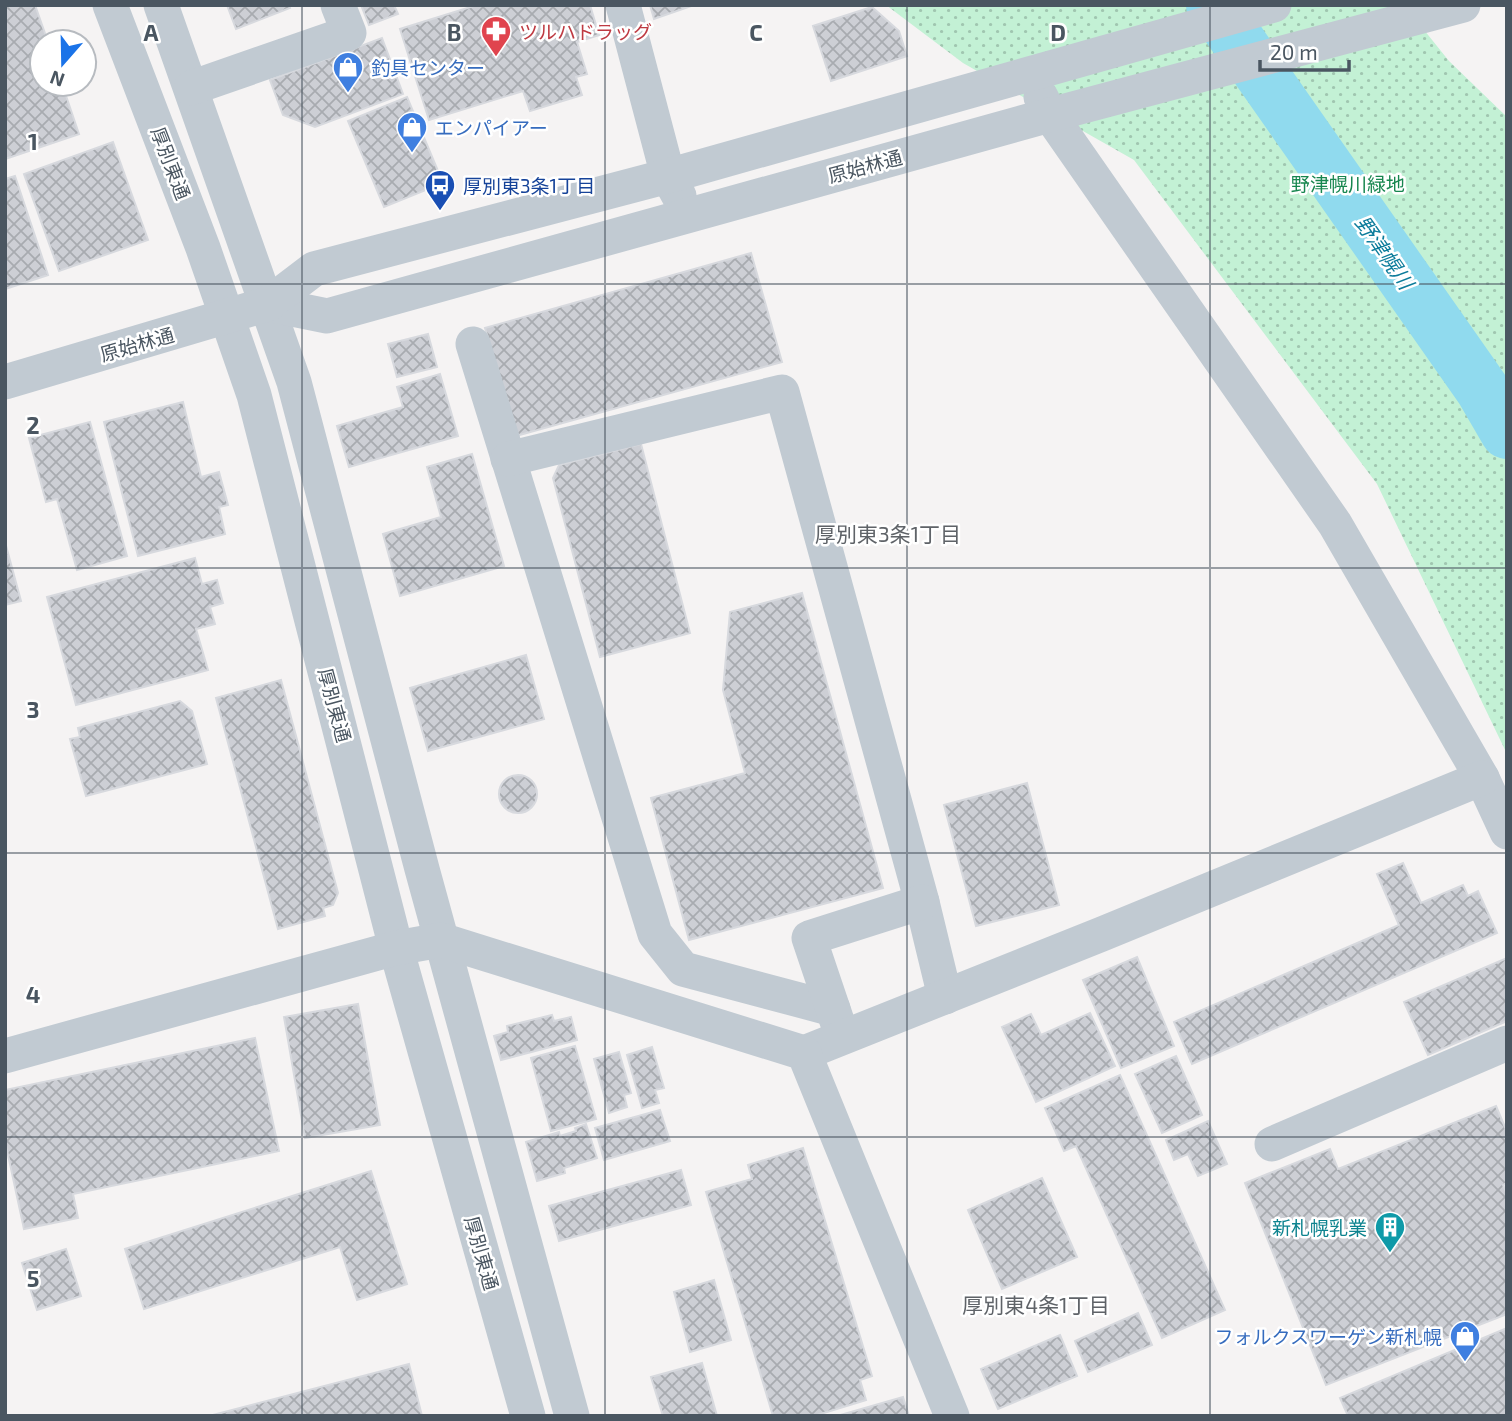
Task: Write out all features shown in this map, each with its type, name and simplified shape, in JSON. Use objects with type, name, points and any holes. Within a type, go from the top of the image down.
[{"type":"street","name":"厚別東通","points":[[110,5],[203,247],[254,395],[396,948],[528,1416]]},
{"type":"street","points":[[161,5],[294,382],[441,940],[572,1416]]},
{"type":"street","points":[[191,88],[349,33],[338,5]]},
{"type":"street","points":[[623,5],[668,176],[689,214]]},
{"type":"street","name":"原始林通","points":[[5,382],[268,304],[314,269],[668,176],[1274,5]]},
{"type":"street","name":"原始林通","points":[[268,304],[327,316],[689,214],[1462,5]]},
{"type":"street","points":[[1030,75],[1051,115],[1335,524],[1482,778],[1507,832]]},
{"type":"street","points":[[473,344],[655,934],[683,969],[838,1023]]},
{"type":"street","points":[[508,459],[782,392],[946,997]]},
{"type":"street","points":[[804,1053],[838,1023],[946,997],[1482,778]]},
{"type":"street","points":[[838,1023],[809,938],[922,902]]},
{"type":"street","points":[[5,1056],[396,948],[441,940],[804,1053]]},
{"type":"street","points":[[1272,1144],[1507,1043]]},
{"type":"street","points":[[804,1053],[952,1416]]},
{"type":"green space","name":"野津幌川緑地","points":[[886,5],[1404,5],[1449,61],[1507,117],[1507,754],[1377,484],[1134,160],[963,63]]},
{"type":"building","points":[[5,5],[35,5],[43,28],[28,28],[28,98],[67,98],[79,134],[5,159]]},
{"type":"building","points":[[227,5],[289,5],[290,8],[236,29]]},
{"type":"building","points":[[361,5],[394,5],[398,14],[369,25]]},
{"type":"building","name":"ツルハドラッグ","points":[[477,5],[590,5],[599,35],[577,42],[587,74],[576,77],[582,95],[530,111],[523,91],[429,120],[400,29]]},
{"type":"building","points":[[650,5],[694,5],[654,19]]},
{"type":"building","points":[[872,7],[899,31],[907,56],[831,81],[813,26]]},
{"type":"building","points":[[382,38],[403,94],[315,127],[283,115],[270,80]]},
{"type":"building","points":[[407,97],[443,183],[384,207],[348,121]]},
{"type":"building","points":[[113,142],[148,240],[59,271],[24,174]]},
{"type":"building","points":[[15,176],[48,275],[5,289],[5,179]]},
{"type":"building","points":[[751,253],[782,362],[516,436],[485,328]]},
{"type":"building","points":[[428,334],[437,367],[397,377],[388,344]]},
{"type":"building","points":[[440,374],[458,436],[349,467],[337,426],[403,407],[397,387]]},
{"type":"building","points":[[183,402],[201,477],[219,472],[228,505],[219,507],[225,534],[138,556],[104,422]]},
{"type":"building","points":[[90,422],[127,556],[77,570],[57,499],[46,502],[29,438]]},
{"type":"building","points":[[641,444],[690,633],[600,657],[553,478],[559,465]]},
{"type":"building","points":[[472,454],[504,566],[400,596],[383,534],[441,517],[427,467]]},
{"type":"building","points":[[5,542],[21,601],[5,605]]},
{"type":"building","points":[[195,558],[202,584],[217,580],[223,603],[210,607],[215,624],[196,629],[208,670],[76,705],[47,597]]},
{"type":"building","points":[[802,593],[883,888],[689,940],[651,798],[745,773],[723,690],[730,612]]},
{"type":"building","points":[[526,655],[544,719],[428,751],[410,688]]},
{"type":"building","points":[[281,680],[338,893],[333,905],[323,908],[325,916],[278,929],[216,698]]},
{"type":"building","points":[[180,701],[192,711],[207,764],[86,796],[70,739],[80,737],[78,728]]},
{"type":"building","points":[[518,775],[532,780],[537,794],[532,808],[518,813],[504,808],[499,794],[504,780]]},
{"type":"building","points":[[1027,783],[1059,905],[976,926],[944,805]]},
{"type":"building","points":[[1403,863],[1421,903],[1463,885],[1468,896],[1478,891],[1497,933],[1192,1064],[1174,1022],[1399,925],[1377,874]]},
{"type":"building","points":[[1137,957],[1174,1046],[1121,1068],[1083,980]]},
{"type":"building","points":[[1507,958],[1507,1021],[1428,1055],[1404,1002]]},
{"type":"building","points":[[358,1004],[380,1125],[305,1138],[284,1017]]},
{"type":"building","points":[[1090,1013],[1115,1066],[1036,1102],[1002,1027],[1031,1014],[1041,1035]]},
{"type":"building","points":[[552,1015],[554,1021],[571,1017],[577,1040],[501,1060],[494,1036],[508,1032],[507,1026]]},
{"type":"building","points":[[255,1038],[279,1151],[73,1194],[78,1218],[24,1229],[5,1141],[5,1090]]},
{"type":"building","points":[[575,1046],[596,1119],[551,1131],[531,1058]]},
{"type":"building","points":[[652,1047],[664,1088],[655,1090],[659,1103],[642,1108],[627,1055]]},
{"type":"building","points":[[619,1052],[631,1093],[624,1095],[627,1107],[609,1113],[594,1059]]},
{"type":"building","points":[[1176,1056],[1202,1115],[1162,1133],[1135,1074]]},
{"type":"building","points":[[1120,1075],[1225,1310],[1162,1338],[1076,1146],[1064,1151],[1045,1108]]},
{"type":"building","name":"新札幌乳業","points":[[1496,1106],[1507,1132],[1507,1183],[1503,1185],[1507,1194],[1507,1314],[1326,1385],[1245,1183],[1330,1149],[1338,1169]]},
{"type":"building","points":[[660,1110],[670,1141],[604,1160],[595,1128]]},
{"type":"building","points":[[1208,1121],[1227,1164],[1198,1176],[1188,1154],[1174,1160],[1166,1140]]},
{"type":"building","points":[[586,1124],[597,1158],[564,1168],[565,1173],[537,1181],[526,1142],[559,1132],[560,1136],[576,1131],[575,1128]]},
{"type":"building","points":[[803,1148],[872,1376],[860,1380],[866,1400],[814,1416],[773,1416],[706,1192],[752,1179],[748,1165]]},
{"type":"building","points":[[681,1170],[691,1205],[559,1241],[549,1206]]},
{"type":"building","points":[[371,1171],[407,1284],[357,1300],[340,1247],[144,1309],[125,1249]]},
{"type":"building","points":[[1042,1178],[1077,1257],[1002,1289],[968,1210]]},
{"type":"building","points":[[66,1249],[81,1296],[37,1310],[22,1263]]},
{"type":"building","points":[[714,1280],[731,1340],[690,1352],[674,1292]]},
{"type":"building","points":[[1138,1313],[1152,1345],[1088,1372],[1075,1341]]},
{"type":"building","name":"フォルクスワーゲン新札幌","points":[[1507,1328],[1507,1416],[1348,1416],[1340,1398]]},
{"type":"building","points":[[1060,1335],[1077,1376],[998,1409],[981,1369]]},
{"type":"building","points":[[702,1363],[717,1416],[663,1416],[651,1377]]},
{"type":"building","points":[[409,1364],[422,1416],[209,1416]]},
{"type":"building","points":[[903,1397],[909,1416],[837,1416]]},
{"type":"waterway","name":"野津幌川","points":[[1213,5],[1482,389],[1507,432]]},
{"type":"place","name":"ツルハドラッグ","points":[[496,58]]},
{"type":"place","name":"釣具センター","points":[[348,94]]},
{"type":"place","name":"エンパイアー","points":[[412,154]]},
{"type":"place","name":"厚別東3条1丁目","points":[[440,212]]},
{"type":"place","name":"新札幌乳業","points":[[1390,1254]]},
{"type":"place","name":"フォルクスワーゲン新札幌","points":[[1465,1363]]},
{"type":"district","name":"厚別東3条1丁目","points":[[888,533]]},
{"type":"district","name":"厚別東4条1丁目","points":[[1036,1304]]}]
